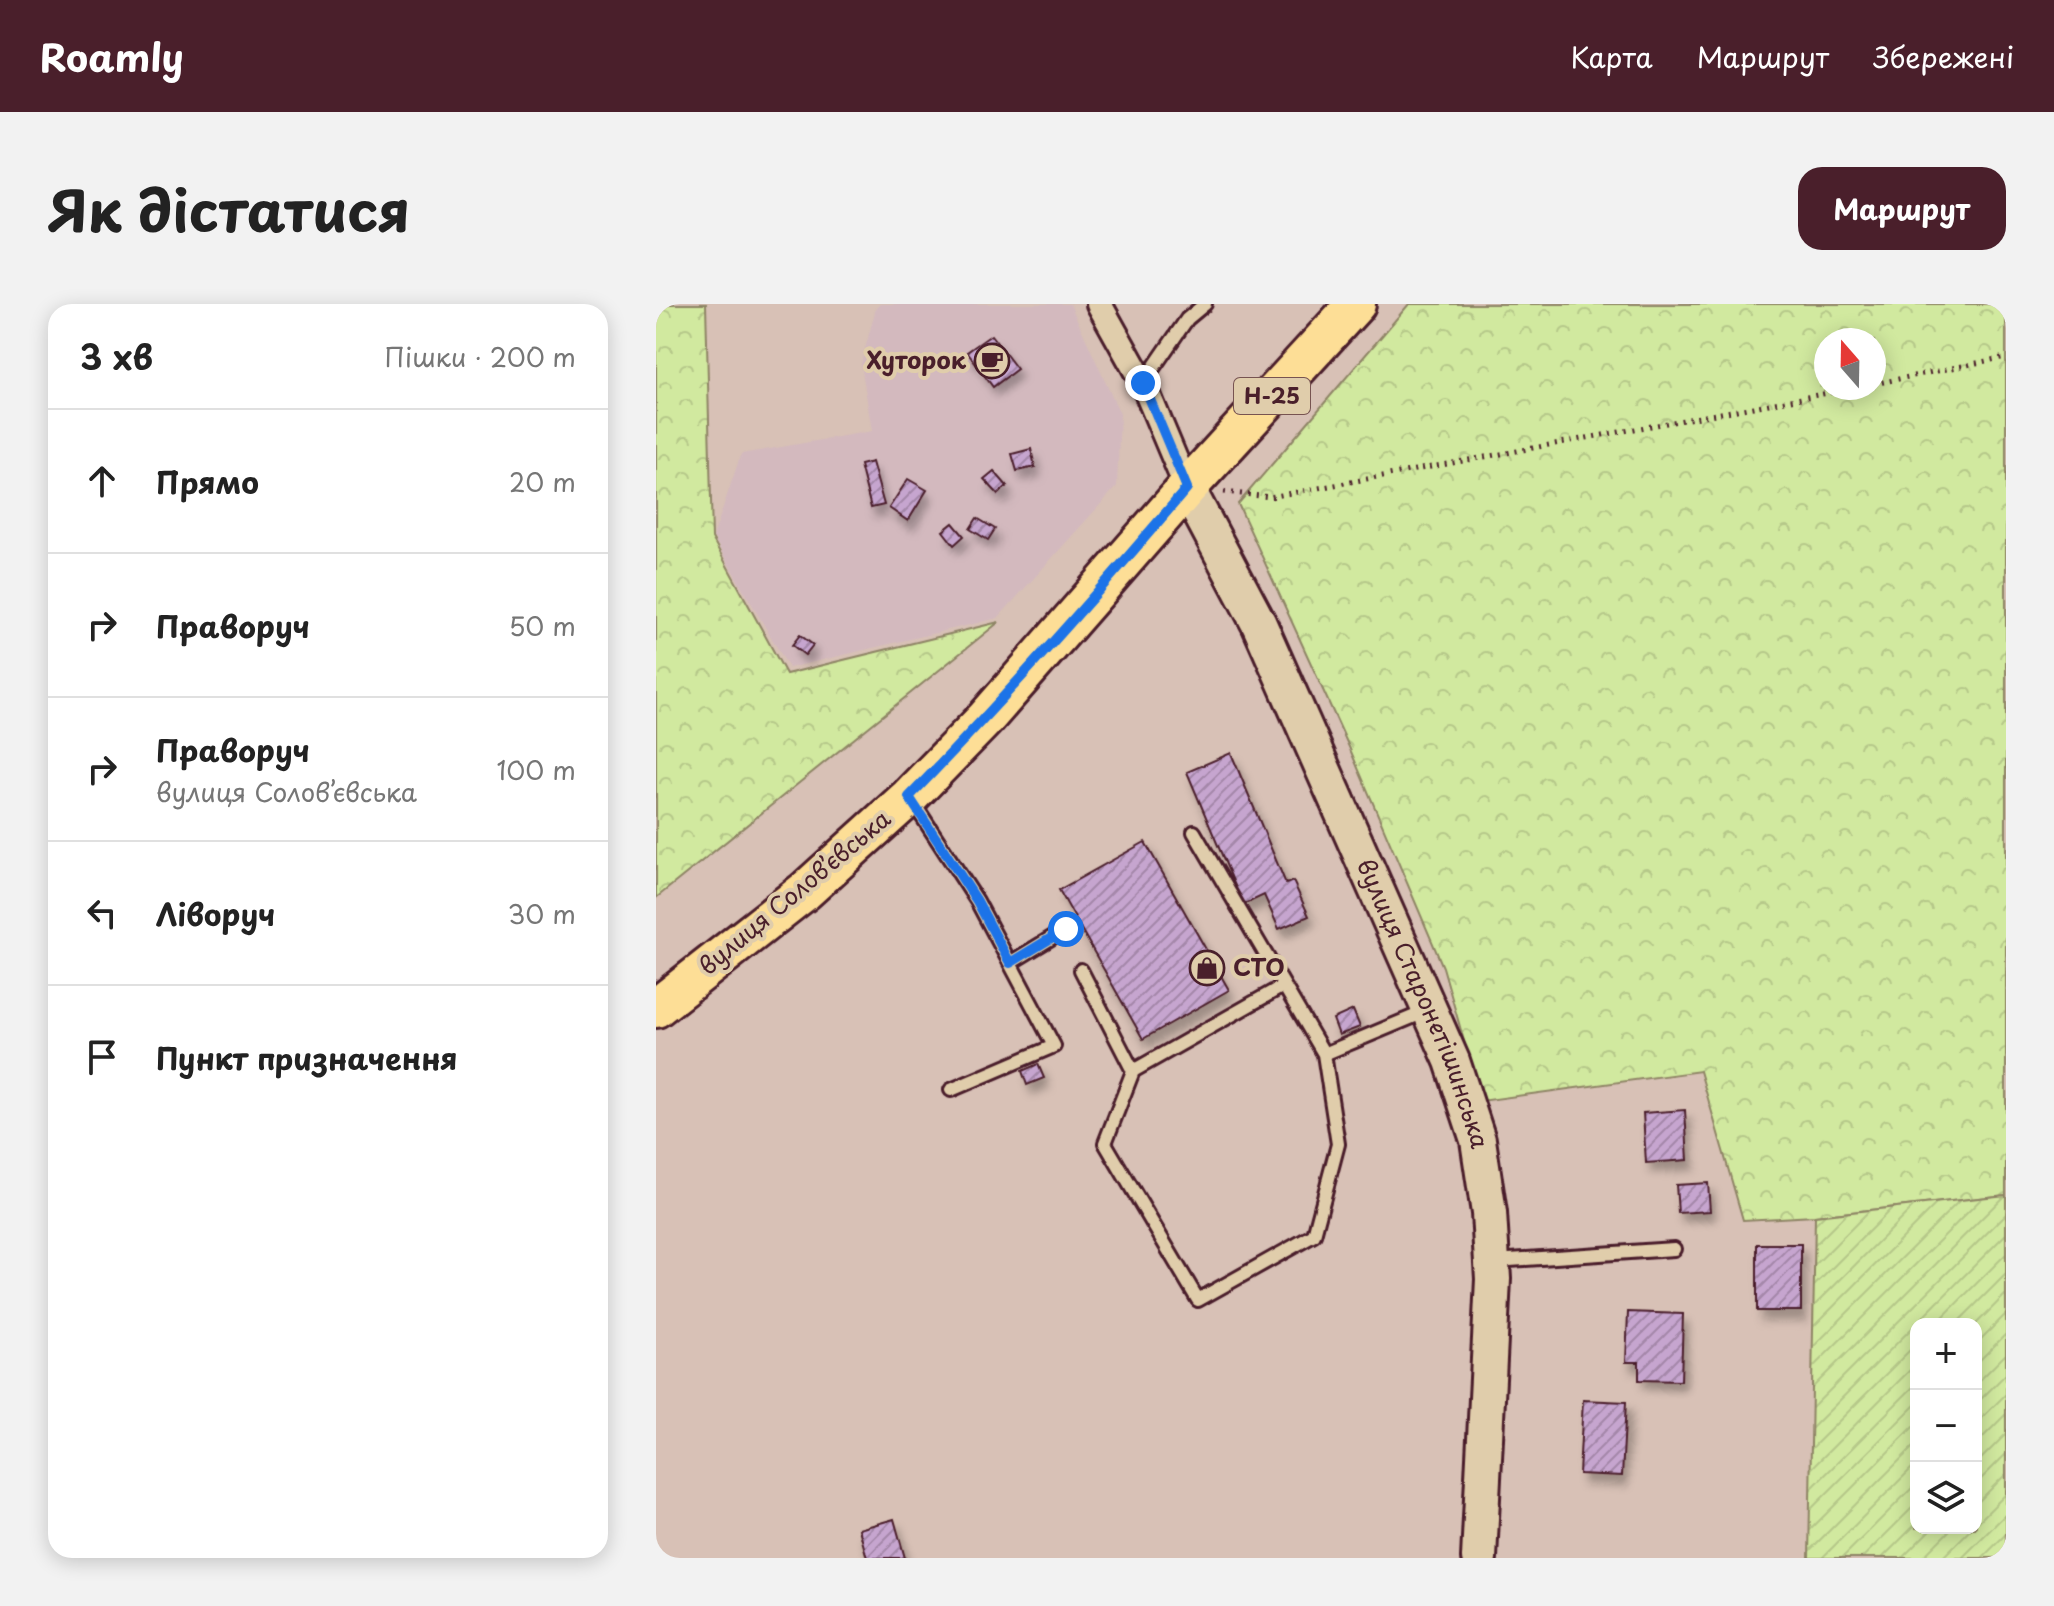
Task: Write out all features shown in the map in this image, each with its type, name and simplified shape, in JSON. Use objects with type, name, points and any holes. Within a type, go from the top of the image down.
[{"type":"main road","name":"Н-25","points":[[1187,488],[1356,304]]},
{"type":"main road","name":"вулиця Соловʼєвська","points":[[656,1008],[805,891],[909,797],[1027,673],[1187,488]]},
{"type":"main road","name":"вулиця Старонетішинська","points":[[1187,488],[1259,624],[1430,1009],[1452,1061],[1478,1140],[1489,1213],[1491,1261],[1479,1558]]},
{"type":"street","points":[[1099,307],[1143,383],[1187,488]]},
{"type":"lane","points":[[1143,383],[1187,319],[1205,304]]},
{"type":"lane","points":[[909,797],[977,901],[1054,1046],[951,1090]]},
{"type":"lane","points":[[1194,832],[1324,1054],[1338,1144],[1314,1235],[1198,1300],[1105,1143],[1133,1071],[1283,986]]},
{"type":"lane","points":[[1010,963],[1066,929]]},
{"type":"lane","points":[[1081,970],[1133,1071]]},
{"type":"lane","points":[[1324,1054],[1430,1009]]},
{"type":"lane","points":[[1491,1261],[1674,1249]]},
{"type":"path","points":[[1886,382],[2006,357]]},
{"type":"path","points":[[1187,488],[1270,497],[1814,396]]},
{"type":"shaded area","points":[[880,304],[1070,304],[1120,414],[1117,486],[998,618],[789,668],[713,537],[741,454],[872,431],[861,364],[876,308]]},
{"type":"green space","points":[[656,304],[706,304],[712,538],[786,674],[999,622],[656,898]]},
{"type":"green space","points":[[1409,304],[2006,304],[2006,1195],[1815,1216],[1743,1220],[1700,1071],[1481,1101],[1443,967],[1349,747],[1238,504]]},
{"type":"green space","points":[[2006,1195],[2006,1558],[1809,1558],[1815,1216]]},
{"type":"building","name":"Хуторок","points":[[991,335],[1017,369],[993,387],[967,352]]},
{"type":"building","points":[[1031,449],[1035,467],[1017,471],[1012,454]]},
{"type":"building","points":[[872,462],[884,505],[871,508],[860,465]]},
{"type":"building","points":[[994,471],[1007,486],[998,494],[984,479]]},
{"type":"building","points":[[908,479],[927,490],[908,521],[889,508]]},
{"type":"building","points":[[977,518],[995,529],[988,540],[970,529]]},
{"type":"building","points":[[953,523],[964,536],[954,545],[943,531]]},
{"type":"building","points":[[800,635],[813,645],[805,655],[792,645]]},
{"type":"building","points":[[1231,753],[1286,884],[1293,881],[1309,916],[1279,929],[1264,895],[1243,905],[1187,772]]},
{"type":"building","points":[[1145,842],[1229,990],[1143,1039],[1059,890]]},
{"type":"building","points":[[1353,1010],[1360,1027],[1339,1035],[1333,1019]]},
{"type":"building","points":[[1038,1064],[1044,1078],[1027,1085],[1022,1071]]},
{"type":"building","points":[[1685,1110],[1688,1160],[1646,1163],[1643,1113]]},
{"type":"building","points":[[1708,1183],[1710,1211],[1678,1213],[1676,1185]]},
{"type":"building","points":[[1757,1244],[1801,1244],[1801,1311],[1757,1311]]},
{"type":"building","points":[[1628,1312],[1683,1314],[1681,1381],[1639,1380],[1639,1362],[1626,1362]]},
{"type":"building","points":[[1583,1400],[1626,1402],[1622,1476],[1579,1474]]},
{"type":"building","points":[[894,1519],[905,1558],[867,1558],[859,1529]]},
{"type":"place","name":"Хуторок","points":[[992,361]]},
{"type":"place","name":"СТО","points":[[1207,968]]},
{"type":"route","points":[[1066,929],[1010,963],[977,901],[909,797],[986,718],[1089,604],[1187,488],[1143,383]]}]
